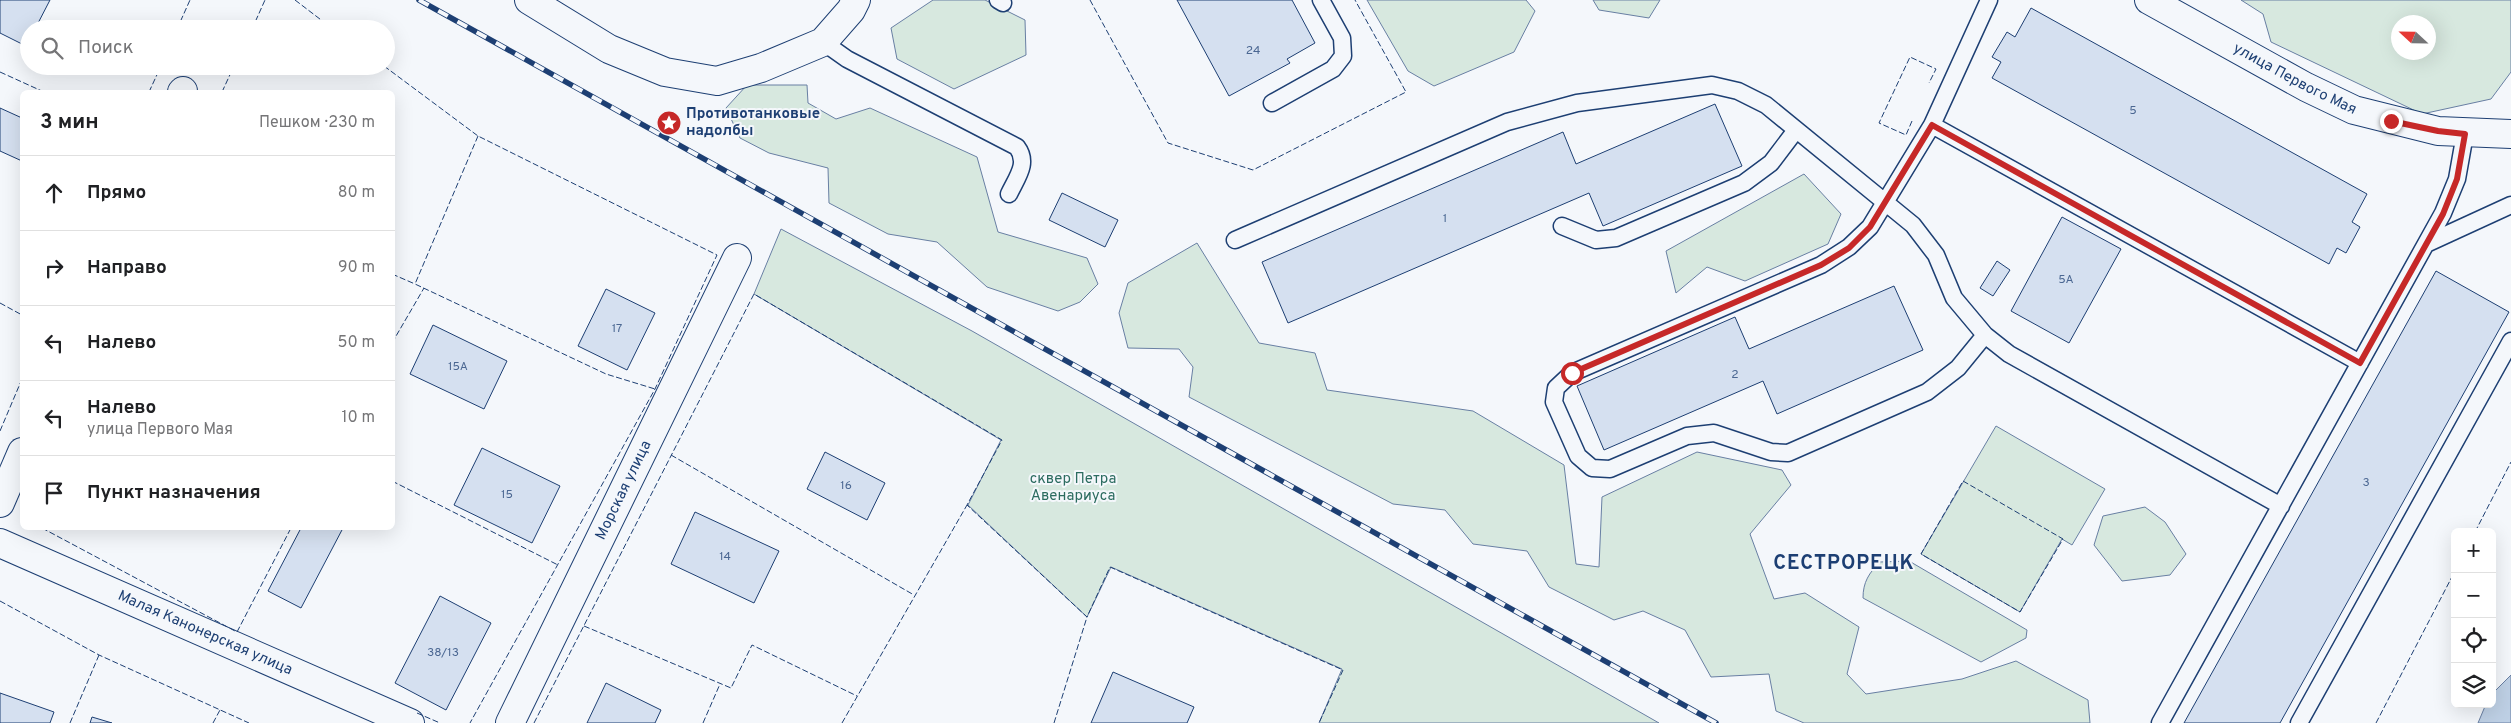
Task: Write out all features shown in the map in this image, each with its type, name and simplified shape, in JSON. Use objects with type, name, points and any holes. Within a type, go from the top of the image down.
[{"type":"street","points":[[529,0],[609,49],[665,72],[717,81],[761,68],[823,42],[851,10],[856,0]]},
{"type":"street","name":"улица Первого Мая","points":[[2149,0],[2306,88],[2354,110],[2401,123],[2465,134],[2511,134]]},
{"type":"street","name":"Морская улица","points":[[510,723],[737,258]]},
{"type":"street","points":[[0,503],[20,457]]},
{"type":"street","name":"Малая Канонерская улица","points":[[0,543],[410,723]]},
{"type":"lane","points":[[1272,103],[1333,69],[1343,56],[1342,38],[1321,0]]},
{"type":"lane","points":[[1985,335],[1958,368],[1927,392],[1788,453],[1771,452],[1714,432],[1687,436],[1610,469],[1592,468],[1578,456],[1554,402],[1556,388],[1572,373],[1821,265],[1849,248],[1870,227],[1932,125],[1989,0]]},
{"type":"lane","points":[[823,42],[847,59],[1017,147],[1023,155],[1024,164],[1009,194]]},
{"type":"lane","points":[[1235,240],[1507,122],[1578,103],[1712,86],[1738,92],[1766,106],[1914,225],[1936,255],[1954,298],[1985,335],[2009,354],[2281,506]]},
{"type":"lane","points":[[1932,125],[2360,363]]},
{"type":"lane","points":[[1562,226],[1596,240],[1616,238],[1744,183],[1771,163],[1796,130]]},
{"type":"lane","points":[[2160,723],[2443,214],[2457,179],[2465,134]]},
{"type":"lane","points":[[2426,244],[2511,204]]},
{"type":"lane","points":[[2299,723],[2511,341]]},
{"type":"green space","points":[[933,0],[985,0],[1025,20],[1026,55],[954,89],[897,59],[891,28]]},
{"type":"green space","points":[[1367,0],[1526,0],[1535,11],[1514,52],[1434,86],[1408,71]]},
{"type":"green space","points":[[1593,0],[1660,0],[1649,18],[1599,10]]},
{"type":"green space","points":[[2241,0],[2511,0],[2511,72],[2491,99],[2422,114],[2271,42],[2263,14]]},
{"type":"green space","points":[[747,85],[807,85],[808,103],[836,119],[870,108],[977,157],[998,232],[1087,258],[1098,284],[1080,302],[1058,311],[987,287],[937,242],[888,234],[829,203],[828,168],[769,153],[740,138],[726,108]]},
{"type":"green space","points":[[1804,174],[1841,214],[1828,244],[1745,281],[1707,267],[1676,293],[1666,251]]},
{"type":"green space","name":"сквер Петра Авенариуса","points":[[781,229],[972,331],[1659,723],[1319,723],[1342,669],[1111,567],[1087,617],[968,505],[1001,440],[754,294]]},
{"type":"green space","points":[[1197,243],[1259,343],[1315,353],[1327,390],[1473,411],[1564,465],[1576,564],[1599,567],[1602,497],[1697,452],[1782,470],[1791,485],[1750,534],[1774,599],[1805,593],[1859,627],[1847,674],[1866,694],[1962,679],[2016,661],[2088,700],[2090,723],[1804,723],[1776,711],[1769,674],[1711,677],[1685,630],[1643,611],[1614,620],[1549,587],[1527,551],[1473,544],[1445,510],[1393,504],[1189,397],[1193,367],[1179,349],[1128,348],[1119,313],[1128,283]]},
{"type":"green space","points":[[1996,426],[2105,489],[2072,545],[2062,539],[2020,612],[1921,554]]},
{"type":"green space","points":[[2145,507],[2165,522],[2186,554],[2170,575],[2122,581],[2094,545],[2103,516]]},
{"type":"green space","points":[[1909,561],[2027,630],[2026,638],[1981,662],[1863,598],[1867,578],[1880,562]]},
{"type":"water","points":[[2511,675],[2511,723],[2478,723],[2484,708],[2496,708],[2496,690]]},
{"type":"building","points":[[0,0],[50,0],[40,20],[20,20],[20,43],[0,33]]},
{"type":"building","points":[[1177,0],[1292,0],[1315,43],[1287,59],[1290,63],[1229,96]]},
{"type":"building","points":[[2031,8],[2367,194],[2352,222],[2360,227],[2346,253],[2337,248],[2329,264],[1992,78],[2001,62],[1992,57],[2007,32],[2015,37]]},
{"type":"building","points":[[1715,104],[1742,166],[1603,226],[1589,193],[1288,323],[1262,262],[1563,132],[1576,164]]},
{"type":"building","points":[[0,108],[20,117],[20,160],[0,151]]},
{"type":"building","points":[[1062,193],[1118,220],[1105,247],[1049,220]]},
{"type":"building","points":[[2062,217],[2121,249],[2069,343],[2011,311]]},
{"type":"building","points":[[1997,261],[2010,270],[1993,296],[1980,288]]},
{"type":"building","points":[[2436,271],[2509,312],[2280,723],[2184,723]]},
{"type":"building","points":[[1894,286],[1923,350],[1777,414],[1763,381],[1604,450],[1577,386],[1735,317],[1749,349]]},
{"type":"building","points":[[606,289],[655,313],[627,370],[578,346]]},
{"type":"building","points":[[433,325],[507,361],[484,409],[410,374]]},
{"type":"building","points":[[482,448],[560,486],[532,543],[454,505]]},
{"type":"building","points":[[825,452],[885,483],[867,520],[807,489]]},
{"type":"building","points":[[695,512],[779,551],[754,603],[671,564]]},
{"type":"building","points":[[300,530],[342,530],[301,608],[268,591]]},
{"type":"building","points":[[440,596],[491,623],[446,710],[395,683]]},
{"type":"building","points":[[1113,672],[1194,707],[1187,723],[1091,723]]},
{"type":"building","points":[[606,683],[661,710],[655,723],[587,723]]},
{"type":"building","points":[[0,693],[54,712],[50,723],[0,723]]},
{"type":"building","points":[[92,717],[112,723],[90,723]]},
{"type":"railway","points":[[419,0],[1716,723]]},
{"type":"fence","points":[[181,20],[190,0]]},
{"type":"fence","points":[[256,20],[265,0]]},
{"type":"fence","points":[[295,0],[321,20]]},
{"type":"fence","points":[[1090,0],[1168,143],[1253,170],[1406,92],[1355,0]]},
{"type":"fence","points":[[1912,121],[1906,135],[1879,123],[1910,57],[1936,69],[1929,83]]},
{"type":"fence","points":[[0,72],[40,90]]},
{"type":"fence","points":[[395,74],[478,136],[717,255],[655,389],[470,723]]},
{"type":"fence","points":[[150,90],[157,75]]},
{"type":"fence","points":[[223,90],[230,75]]},
{"type":"fence","points":[[478,136],[415,284],[606,374],[655,389]]},
{"type":"fence","points":[[395,275],[415,284]]},
{"type":"fence","points":[[395,338],[424,288]]},
{"type":"fence","points":[[534,723],[754,294],[1002,440],[967,505],[1087,617],[1110,567],[1343,670],[1319,723]]},
{"type":"fence","points":[[0,303],[20,314]]},
{"type":"fence","points":[[0,431],[20,384]]},
{"type":"fence","points":[[671,455],[914,595]]},
{"type":"fence","points":[[2477,528],[2511,462]]},
{"type":"fence","points":[[1963,481],[2063,539],[2020,612],[1921,554],[1963,481]]},
{"type":"fence","points":[[395,483],[558,565]]},
{"type":"fence","points":[[842,723],[967,505]]},
{"type":"fence","points":[[46,530],[235,631]]},
{"type":"fence","points":[[237,632],[290,530]]},
{"type":"fence","points":[[2376,723],[2454,573]]},
{"type":"fence","points":[[0,601],[99,655],[249,723]]},
{"type":"fence","points":[[1054,723],[1087,617]]},
{"type":"fence","points":[[584,626],[731,688],[752,645],[857,696]]},
{"type":"fence","points":[[70,723],[99,655]]},
{"type":"fence","points":[[703,723],[720,684]]},
{"type":"fence","points":[[213,723],[220,710]]},
{"type":"fence","points":[[417,713],[440,723]]},
{"type":"place","name":"Противотанковые надолбы","points":[[669,123]]},
{"type":"district","name":"СЕСТРОРЕЦК","points":[[1844,564]]},
{"type":"route","points":[[1572,373],[1821,265],[1849,248],[1870,227],[1932,125],[2360,363],[2443,214],[2457,179],[2465,134],[2438,131],[2391,121]]}]
